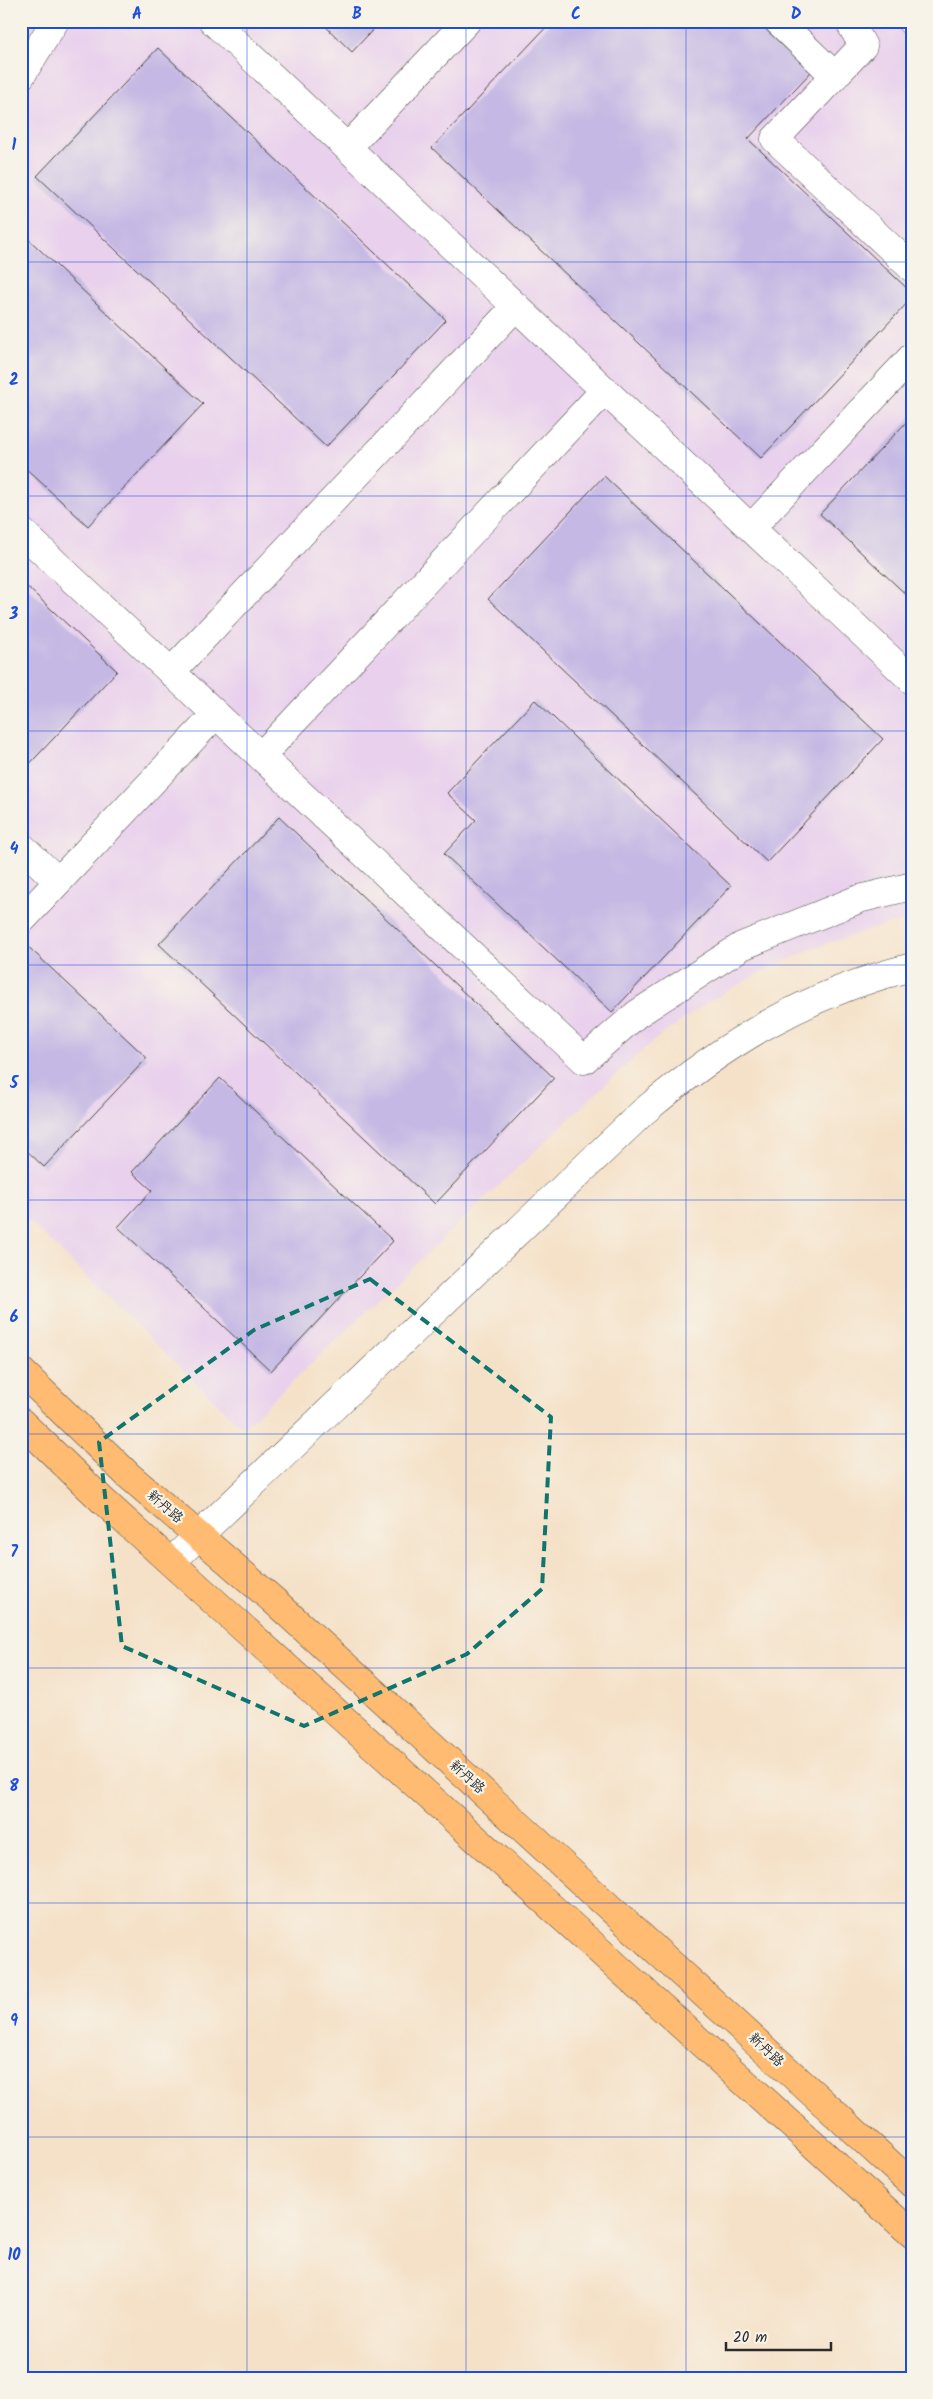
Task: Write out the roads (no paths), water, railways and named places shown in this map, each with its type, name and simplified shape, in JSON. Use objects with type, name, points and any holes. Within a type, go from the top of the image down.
[{"type":"main road","name":"新丹路","points":[[21,1371],[128,1476],[273,1600],[912,2184]]},
{"type":"main road","points":[[21,1422],[102,1500],[912,2234]]},
{"type":"street","points":[[21,76],[55,21]]},
{"type":"street","points":[[213,21],[912,680]]},
{"type":"street","points":[[348,148],[467,21]]},
{"type":"street","points":[[778,21],[835,76]]},
{"type":"street","points":[[849,21],[863,46],[775,139],[912,268]]},
{"type":"street","points":[[171,672],[516,306]]},
{"type":"street","points":[[751,528],[912,357]]},
{"type":"street","points":[[261,756],[605,390]]},
{"type":"street","points":[[21,531],[584,1060],[637,1014],[742,946],[859,899],[912,886]]},
{"type":"street","points":[[21,921],[216,714]]},
{"type":"street","points":[[21,846],[58,881]]},
{"type":"street","points":[[171,1562],[643,1112],[686,1076],[731,1044],[779,1016],[829,993],[882,974],[912,967]]}]
